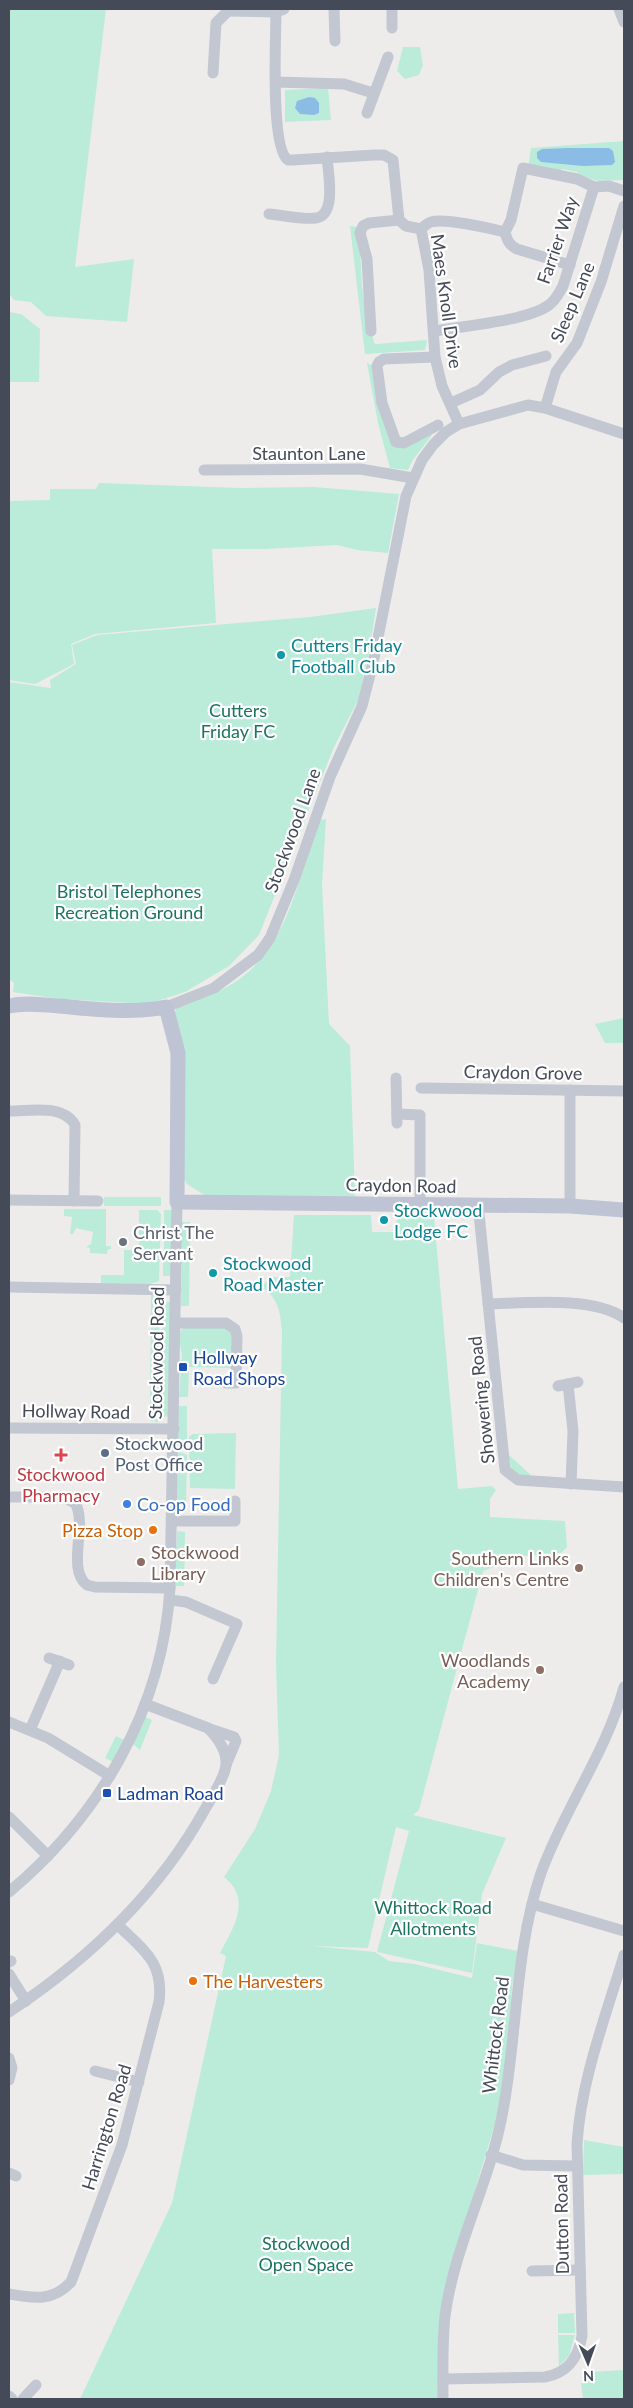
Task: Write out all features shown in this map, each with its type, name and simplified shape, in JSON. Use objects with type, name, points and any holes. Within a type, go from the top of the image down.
[{"type":"street","points":[[334,9],[335,40]]},
{"type":"street","points":[[392,9],[392,28]]},
{"type":"street","points":[[619,9],[624,22]]},
{"type":"street","points":[[213,73],[216,23],[227,10],[280,11],[276,82],[279,133],[284,157],[293,160],[384,155],[390,157],[394,162],[399,220],[369,223],[363,226],[360,233],[367,259],[371,331]]},
{"type":"street","points":[[367,113],[373,93],[382,78],[388,57]]},
{"type":"street","points":[[276,82],[344,84],[373,93]]},
{"type":"street","points":[[268,214],[315,218],[324,214],[330,202],[327,157]]},
{"type":"street","points":[[570,265],[511,246],[505,232],[511,220],[524,163],[594,187]]},
{"type":"street","name":"Farrier Way","points":[[434,331],[537,311],[556,298],[570,265],[594,187],[609,186],[624,191]]},
{"type":"street","name":"Sleep Lane","points":[[545,408],[556,372],[576,343],[601,282],[624,206]]},
{"type":"street","name":"Maes Knoll Drive","points":[[399,220],[406,226],[421,229],[429,270],[435,356],[442,386],[460,424]]},
{"type":"street","points":[[421,229],[429,223],[442,222],[485,227],[505,232]]},
{"type":"street","points":[[435,356],[384,359],[377,366],[382,403],[396,442],[404,443],[438,425]]},
{"type":"street","points":[[451,403],[480,390],[499,372],[512,365],[546,356]]},
{"type":"street","points":[[460,424],[528,405],[545,408],[624,434]]},
{"type":"street","name":"Stockwood Lane","points":[[9,1006],[30,1004],[124,1011],[166,1007],[214,988],[258,955],[270,938],[294,880],[330,777],[362,706],[375,654],[406,496],[422,460],[433,445],[446,432],[460,424]]},
{"type":"street","name":"Staunton Lane","points":[[204,470],[360,469],[413,478]]},
{"type":"street","name":"Stockwood Road","points":[[9,1892],[48,1856],[75,1827],[110,1776],[145,1704],[161,1648],[170,1600],[176,1323],[178,1053],[166,1007]]},
{"type":"street","points":[[396,1078],[397,1119],[420,1115],[420,1204]]},
{"type":"street","name":"Craydon Grove","points":[[421,1088],[624,1091]]},
{"type":"street","points":[[570,1090],[570,1206]]},
{"type":"street","points":[[9,1110],[60,1111],[70,1116],[75,1125],[74,1201]]},
{"type":"street","points":[[9,1200],[98,1201]]},
{"type":"street","name":"Craydon Road","points":[[177,1202],[478,1204],[570,1206],[624,1210]]},
{"type":"street","name":"Showering Road","points":[[478,1204],[506,1470],[518,1480],[624,1487]]},
{"type":"street","points":[[9,1287],[176,1290]]},
{"type":"street","points":[[488,1304],[582,1304],[601,1306],[624,1318]]},
{"type":"street","points":[[176,1323],[226,1323],[235,1329],[237,1336],[236,1383],[226,1382]]},
{"type":"street","points":[[568,1384],[574,1431],[571,1484]]},
{"type":"street","name":"Hollway Road","points":[[9,1428],[174,1429]]},
{"type":"street","points":[[9,1497],[63,1497],[75,1503],[78,1512],[78,1574],[87,1585],[95,1587],[170,1588]]},
{"type":"street","points":[[172,1521],[235,1521],[235,1501]]},
{"type":"street","points":[[170,1600],[186,1602],[238,1621],[213,1679]]},
{"type":"street","points":[[227,1648],[238,1652]]},
{"type":"street","points":[[30,1730],[59,1661]]},
{"type":"street","name":"Whittock Road","points":[[443,2399],[443,2337],[450,2291],[502,2117],[522,1951],[532,1904],[553,1840],[602,1746],[624,1687]]},
{"type":"street","points":[[9,2012],[69,1969],[118,1925],[156,1882],[175,1858],[200,1818],[226,1765],[218,1740],[208,1728],[145,1704]]},
{"type":"street","points":[[9,1722],[30,1730],[110,1776]]},
{"type":"street","points":[[9,1817],[48,1856]]},
{"type":"street","points":[[532,1904],[624,1931]]},
{"type":"street","name":"Harrington Road","points":[[9,2294],[45,2298],[65,2289],[74,2280],[122,2145],[159,2002],[159,1977],[150,1957],[118,1925]]},
{"type":"street","name":"Dutton Road","points":[[443,2379],[544,2377],[559,2373],[570,2365],[577,2355],[582,2336],[578,2123],[584,2092],[624,1954]]},
{"type":"street","points":[[9,1974],[26,2001]]},
{"type":"street","points":[[9,2058],[12,2068],[9,2080]]},
{"type":"street","points":[[95,2071],[139,2082]]},
{"type":"street","points":[[491,2155],[523,2165],[578,2166]]},
{"type":"street","points":[[532,2271],[580,2270]]},
{"type":"street","points":[[23,2399],[36,2385]]},
{"type":"street","points":[[9,2396],[12,2399]]},
{"type":"green space","points":[[9,9],[106,9],[75,267],[134,259],[127,322],[46,316],[31,302],[14,300],[9,294]]},
{"type":"green space","points":[[403,47],[420,47],[423,65],[419,75],[405,79],[397,71]]},
{"type":"green space","points":[[328,88],[331,120],[285,122],[285,90]]},
{"type":"green space","points":[[624,141],[624,180],[599,181],[579,176],[577,172],[562,169],[558,172],[528,168],[531,148]]},
{"type":"green space","points":[[350,226],[359,227],[362,286],[368,331],[372,332],[374,343],[427,340],[425,350],[365,354]]},
{"type":"green space","points":[[9,312],[21,314],[40,329],[39,382],[9,382]]},
{"type":"green space","points":[[367,363],[373,366],[395,445],[430,433],[432,435],[412,461],[408,470],[390,468],[378,423]]},
{"type":"green space","points":[[99,483],[241,488],[314,487],[399,494],[388,553],[357,550],[337,545],[265,549],[212,549],[216,623],[95,634],[71,644],[74,664],[35,684],[9,680],[9,501],[50,500],[50,489],[96,489]]},
{"type":"green space","points":[[376,608],[369,653],[358,700],[334,747],[259,935],[229,966],[185,992],[148,1004],[60,999],[13,992],[14,983],[9,979],[9,682],[51,688],[50,680],[76,664],[72,645],[97,635],[310,617]]},
{"type":"green space","points":[[326,819],[322,885],[329,1024],[350,1046],[355,1198],[209,1198],[187,1184],[183,1178],[174,1017],[176,1008],[223,989],[244,975],[262,958],[287,916],[318,820]]},
{"type":"green space","points":[[624,1018],[624,1043],[605,1043],[595,1024]]},
{"type":"green space","points":[[104,1197],[161,1197],[161,1206],[104,1206]]},
{"type":"green space","points":[[64,1209],[106,1209],[106,1246],[111,1246],[107,1254],[90,1253],[90,1248],[86,1247],[91,1244],[93,1232],[76,1228],[73,1234],[70,1234],[72,1217],[64,1216]]},
{"type":"green space","points":[[139,1210],[157,1210],[161,1214],[159,1281],[150,1284],[101,1285],[101,1275],[124,1275],[124,1250],[135,1250],[135,1247],[139,1247]]},
{"type":"green space","points":[[164,1210],[173,1210],[172,1250],[164,1250]]},
{"type":"green space","points":[[294,1215],[371,1215],[372,1232],[396,1232],[397,1216],[434,1216],[458,1489],[492,1486],[496,1490],[490,1499],[490,1517],[565,1521],[567,1547],[561,1553],[524,1556],[483,1571],[419,1810],[413,1815],[506,1838],[482,1894],[472,1973],[377,1952],[409,1831],[396,1827],[368,1948],[312,1946],[375,1952],[389,1961],[415,1964],[472,1978],[477,1943],[518,1951],[512,1987],[507,2056],[499,2110],[443,2297],[438,2399],[80,2399],[172,2203],[226,1956],[220,1953],[238,1914],[237,1894],[224,1877],[255,1829],[271,1791],[279,1755],[276,1664],[282,1331],[278,1306],[272,1296],[262,1287],[270,1277],[290,1277]]},
{"type":"green space","points":[[182,1222],[190,1222],[189,1306],[181,1306]]},
{"type":"green space","points":[[163,1253],[172,1253],[172,1276],[163,1276]]},
{"type":"green space","points":[[151,1295],[160,1296],[158,1422],[150,1421]]},
{"type":"green space","points":[[163,1302],[171,1302],[169,1417],[161,1416]]},
{"type":"green space","points":[[186,1326],[225,1327],[234,1334],[234,1368],[189,1367],[188,1397],[179,1397],[182,1355],[179,1339],[181,1330]]},
{"type":"green space","points":[[178,1406],[187,1406],[187,1442],[183,1445],[178,1445]]},
{"type":"green space","points":[[236,1433],[235,1489],[190,1488],[189,1437],[193,1434]]},
{"type":"green space","points":[[181,1452],[187,1455],[186,1506],[177,1506],[178,1453]]},
{"type":"green space","points":[[508,1454],[532,1476],[520,1475],[511,1469]]},
{"type":"green space","points":[[177,1531],[185,1532],[184,1586],[175,1586]]},
{"type":"green space","points":[[145,1717],[152,1720],[140,1750],[133,1744]]},
{"type":"green space","points":[[116,1736],[124,1740],[113,1762],[105,1758]]},
{"type":"green space","points":[[584,2140],[624,2147],[624,2174],[583,2175]]},
{"type":"green space","points":[[574,2313],[575,2333],[558,2333],[558,2314]]},
{"type":"green space","points":[[558,2335],[575,2335],[569,2356],[559,2366]]},
{"type":"green space","points":[[624,2370],[624,2399],[583,2399],[581,2383],[589,2381],[589,2372]]},
{"type":"water","points":[[309,97],[315,98],[319,103],[319,113],[314,115],[300,114],[295,108],[297,101]]},
{"type":"water","points":[[609,148],[613,151],[615,162],[612,165],[583,166],[541,162],[537,158],[537,152],[542,149]]},
{"type":"place","name":"Cutters Friday Football Club","points":[[281,655]]},
{"type":"place","name":"Stockwood Lodge FC","points":[[384,1220]]},
{"type":"place","name":"Christ The Servant","points":[[123,1242]]},
{"type":"place","name":"Stockwood Road Master","points":[[213,1273]]},
{"type":"place","name":"Hollway Road Shops","points":[[183,1367]]},
{"type":"place","name":"Stockwood Post Office","points":[[105,1453]]},
{"type":"place","name":"Stockwood Pharmacy","points":[[61,1455]]},
{"type":"place","name":"Co-op Food","points":[[127,1504]]},
{"type":"place","name":"Pizza Stop","points":[[153,1530]]},
{"type":"place","name":"Stockwood Library","points":[[141,1562]]},
{"type":"place","name":"Southern Links Children's Centre","points":[[579,1568]]},
{"type":"place","name":"Woodlands Academy","points":[[540,1670]]},
{"type":"place","name":"Ladman Road","points":[[107,1793]]},
{"type":"place","name":"The Harvesters","points":[[193,1981]]},
{"type":"park label","name":"Cutters Friday FC","points":[[238,720]]},
{"type":"park label","name":"Bristol Telephones Recreation Ground","points":[[129,901]]},
{"type":"park label","name":"Whittock Road Allotments","points":[[433,1917]]},
{"type":"park label","name":"Stockwood Open Space","points":[[306,2253]]}]
